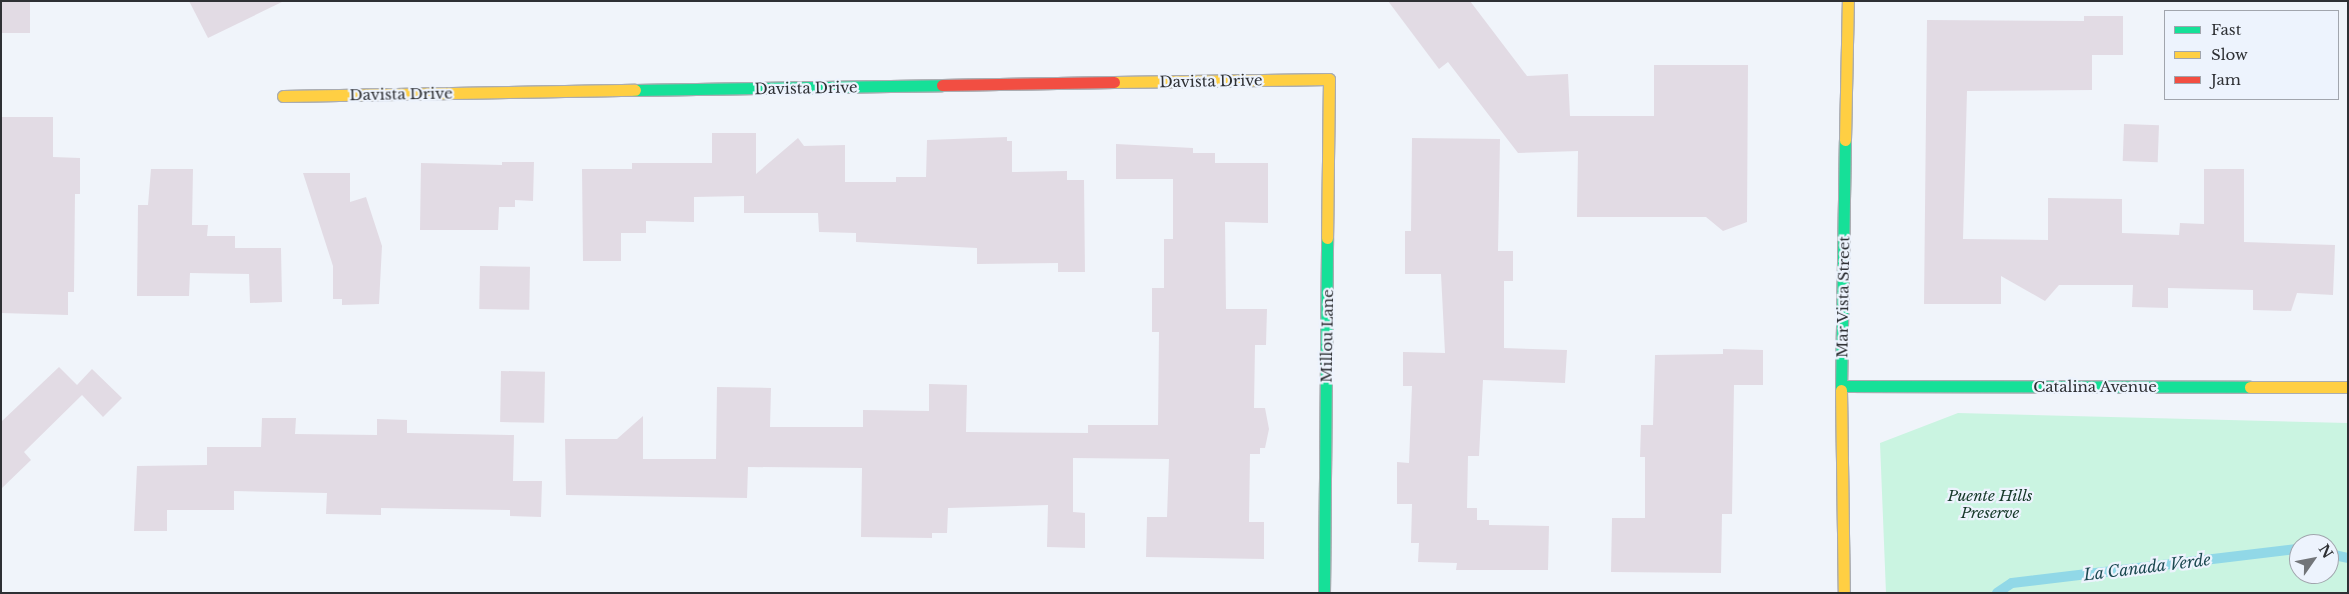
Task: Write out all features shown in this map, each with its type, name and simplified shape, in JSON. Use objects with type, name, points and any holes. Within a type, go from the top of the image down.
[{"type":"street","name":"Mar Vista Street","points":[[1844,593],[1841,386],[1848,1]]},
{"type":"street","name":"Davista Drive","points":[[283,96],[1329,80]]},
{"type":"street","name":"Millou Lane","points":[[1324,593],[1329,80]]},
{"type":"street","name":"Catalina Avenue","points":[[1841,386],[2348,387]]},
{"type":"green space","name":"Puente Hills Preserve","points":[[1958,413],[2348,423],[2348,593],[1886,593],[1880,443]]},
{"type":"building","points":[[1,1],[30,1],[30,33],[1,33]]},
{"type":"building","points":[[189,1],[284,1],[208,38]]},
{"type":"building","points":[[1388,1],[1470,1],[1527,76],[1568,74],[1570,116],[1654,116],[1654,65],[1748,65],[1747,222],[1723,231],[1706,217],[1577,217],[1578,151],[1518,153],[1448,62],[1439,69]]},
{"type":"building","points":[[2084,16],[2123,16],[2123,55],[2092,55],[2092,90],[1967,91],[1963,239],[2048,240],[2048,198],[2122,199],[2122,233],[2179,235],[2180,223],[2204,224],[2204,169],[2244,169],[2244,242],[2335,245],[2333,295],[2297,293],[2291,311],[2253,310],[2253,290],[2168,288],[2168,308],[2132,307],[2133,285],[2059,285],[2045,301],[2001,276],[2001,304],[1924,304],[1927,20],[2084,21]]},
{"type":"building","points":[[1,117],[53,117],[53,157],[80,158],[80,194],[75,194],[74,292],[68,292],[68,315],[1,313]]},
{"type":"building","points":[[2124,124],[2159,125],[2158,162],[2123,161]]},
{"type":"building","points":[[712,133],[756,133],[756,174],[798,138],[804,146],[845,145],[845,182],[896,182],[896,177],[926,177],[927,140],[1007,137],[1007,141],[1012,141],[1012,172],[1067,171],[1067,180],[1084,180],[1085,272],[1058,272],[1058,263],[977,264],[977,248],[856,242],[856,233],[819,232],[818,213],[744,213],[744,196],[694,197],[694,222],[646,221],[646,233],[621,233],[621,261],[583,261],[582,169],[632,169],[632,163],[712,163]]},
{"type":"building","points":[[1412,138],[1500,139],[1498,251],[1513,251],[1513,281],[1504,281],[1504,348],[1567,350],[1565,383],[1483,380],[1479,456],[1468,456],[1467,508],[1477,508],[1477,520],[1489,520],[1489,525],[1549,526],[1548,570],[1456,570],[1457,563],[1418,562],[1419,543],[1411,543],[1412,504],[1397,504],[1397,462],[1409,463],[1412,386],[1403,386],[1403,352],[1445,353],[1441,274],[1405,274],[1405,231],[1411,231]]},
{"type":"building","points":[[1116,144],[1193,148],[1193,153],[1215,153],[1215,163],[1268,163],[1268,223],[1225,222],[1226,309],[1267,309],[1266,345],[1255,345],[1254,408],[1265,408],[1269,429],[1265,448],[1260,448],[1260,454],[1250,454],[1249,522],[1264,522],[1264,559],[1146,557],[1147,517],[1167,517],[1169,459],[1073,458],[1073,512],[1085,513],[1085,548],[1047,547],[1048,505],[948,508],[947,533],[932,533],[932,538],[861,537],[862,468],[748,467],[747,498],[566,495],[565,439],[617,439],[643,416],[643,459],[716,459],[717,387],[771,388],[770,427],[863,427],[863,410],[929,411],[929,384],[967,385],[966,432],[1088,433],[1088,425],[1158,425],[1159,332],[1152,332],[1152,288],[1164,288],[1164,239],[1173,239],[1173,179],[1116,179]]},
{"type":"building","points":[[502,162],[534,162],[533,201],[515,200],[515,207],[499,207],[498,230],[420,230],[421,163],[502,165]]},
{"type":"building","points":[[151,169],[193,169],[192,225],[208,225],[207,236],[235,236],[235,248],[281,248],[282,302],[250,303],[249,274],[190,273],[189,296],[137,296],[138,205],[148,205]]},
{"type":"building","points":[[303,173],[350,173],[350,202],[366,197],[382,246],[379,304],[342,305],[342,299],[333,299],[333,266]]},
{"type":"building","points":[[480,266],[530,267],[529,310],[479,309]]},
{"type":"building","points":[[1723,349],[1763,350],[1763,385],[1734,385],[1732,514],[1722,514],[1721,573],[1611,572],[1612,518],[1645,518],[1645,457],[1640,457],[1641,425],[1653,425],[1655,355],[1723,354]]},
{"type":"building","points":[[59,367],[77,385],[92,369],[122,398],[103,417],[82,395],[24,452],[31,460],[1,489],[1,422]]},
{"type":"building","points":[[501,371],[545,372],[544,423],[500,422]]},
{"type":"building","points":[[262,418],[296,418],[295,434],[377,435],[377,419],[407,420],[407,433],[514,435],[513,481],[542,481],[541,517],[510,516],[510,510],[381,508],[381,515],[326,514],[327,493],[234,491],[234,510],[167,510],[167,531],[134,531],[137,466],[207,465],[207,447],[261,447]]},
{"type":"waterway","name":"La Canada Verde","points":[[1997,593],[2012,583],[2289,550]]},
{"type":"waterway","name":"La Canada Verde","points":[[2339,556],[2348,558]]},
{"type":"traffic: fast","points":[[635,90],[942,85]]},
{"type":"traffic: fast","points":[[1841,390],[1845,140]]},
{"type":"traffic: fast","points":[[1324,593],[1327,238]]},
{"type":"traffic: fast","points":[[1841,386],[2250,387]]},
{"type":"traffic: slow","points":[[1845,140],[1848,1]]},
{"type":"traffic: slow","points":[[1114,82],[1329,79],[1327,238]]},
{"type":"traffic: slow","points":[[283,96],[635,90]]},
{"type":"traffic: slow","points":[[2250,387],[2348,387]]},
{"type":"traffic: slow","points":[[1841,390],[1844,593]]},
{"type":"traffic: jam","points":[[942,85],[1114,82]]}]
